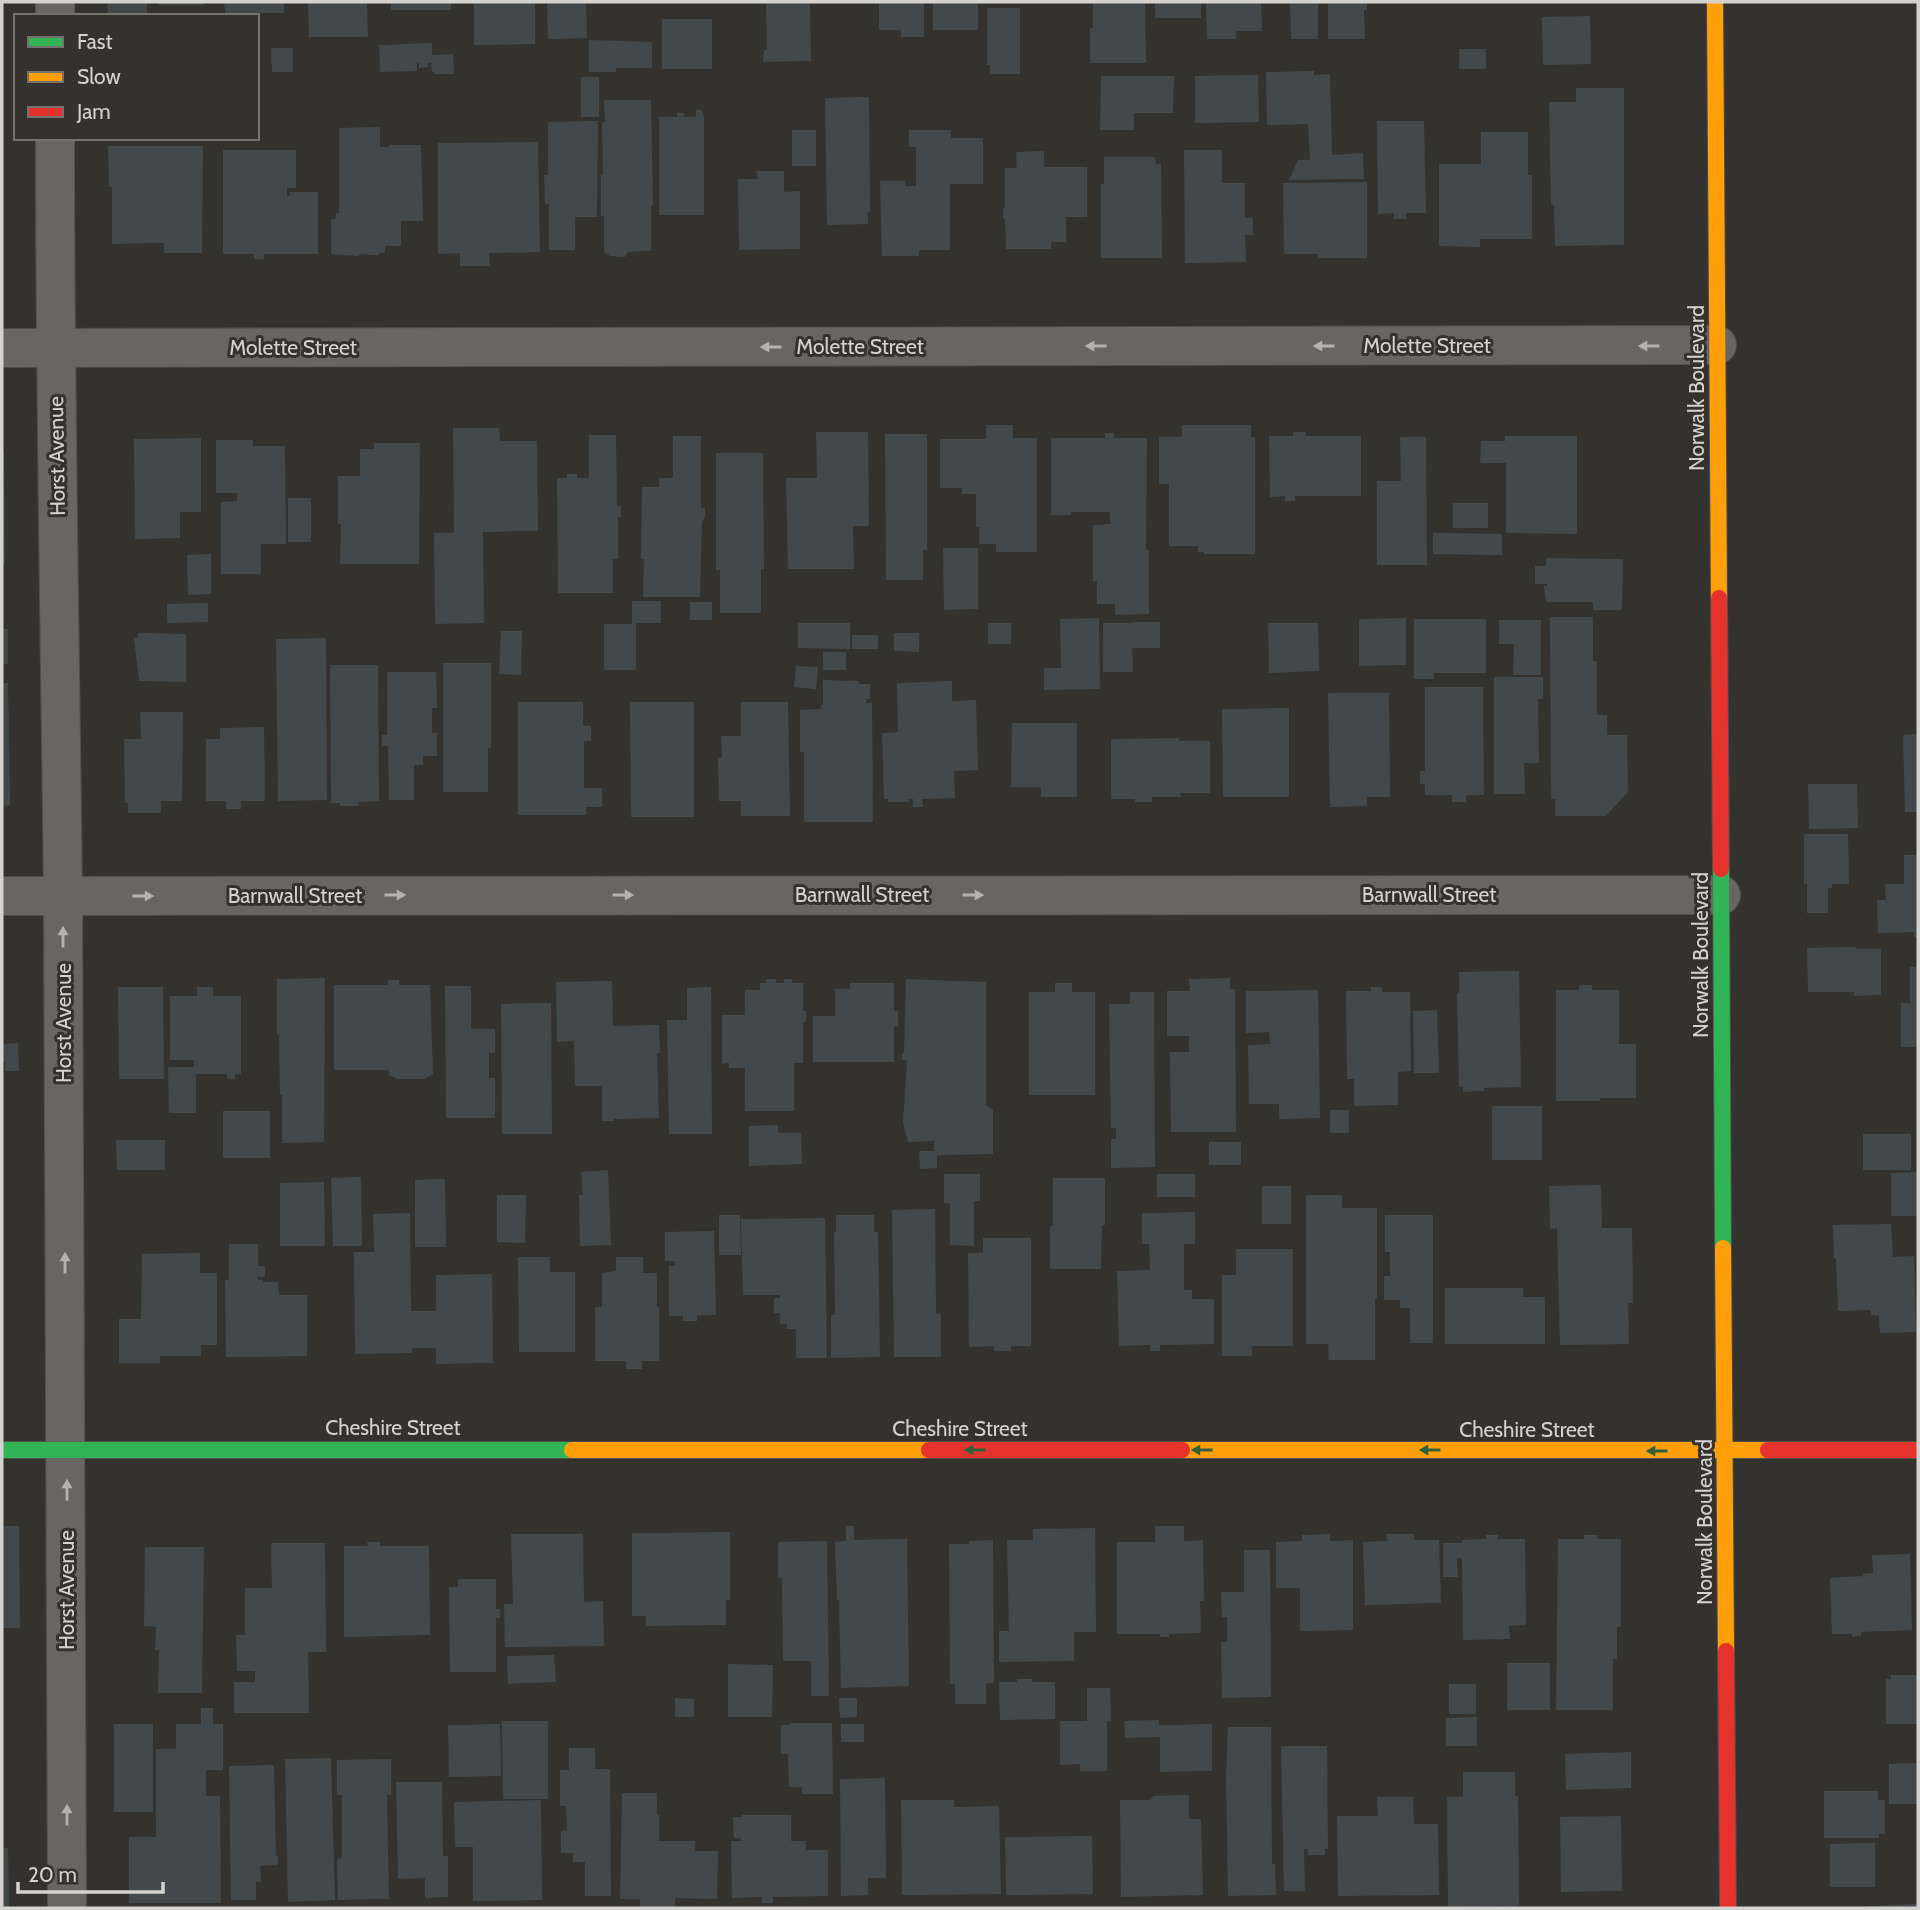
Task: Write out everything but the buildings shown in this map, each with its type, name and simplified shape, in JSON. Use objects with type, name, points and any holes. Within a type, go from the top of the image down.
[{"type":"street","name":"Norwalk Boulevard","points":[[1715,2],[1728,1908]]},
{"type":"street","name":"Horst Avenue","points":[[55,140],[67,1449],[67,1908]]},
{"type":"street","name":"Molette Street","points":[[2,348],[1717,345]]},
{"type":"street","name":"Barnwall Street","points":[[2,896],[1721,895]]},
{"type":"street","name":"Cheshire Street","points":[[2,1450],[1918,1450]]},
{"type":"traffic: fast","points":[[1721,869],[1723,1248]]},
{"type":"traffic: fast","points":[[2,1450],[572,1450]]},
{"type":"traffic: slow","points":[[1715,2],[1719,598]]},
{"type":"traffic: slow","points":[[1723,1248],[1726,1651]]},
{"type":"traffic: slow","points":[[572,1450],[929,1450]]},
{"type":"traffic: slow","points":[[1182,1450],[1768,1450]]},
{"type":"traffic: jam","points":[[1719,598],[1721,869]]},
{"type":"traffic: jam","points":[[929,1450],[1182,1450]]},
{"type":"traffic: jam","points":[[1768,1450],[1918,1450]]},
{"type":"traffic: jam","points":[[1726,1651],[1728,1908]]}]
